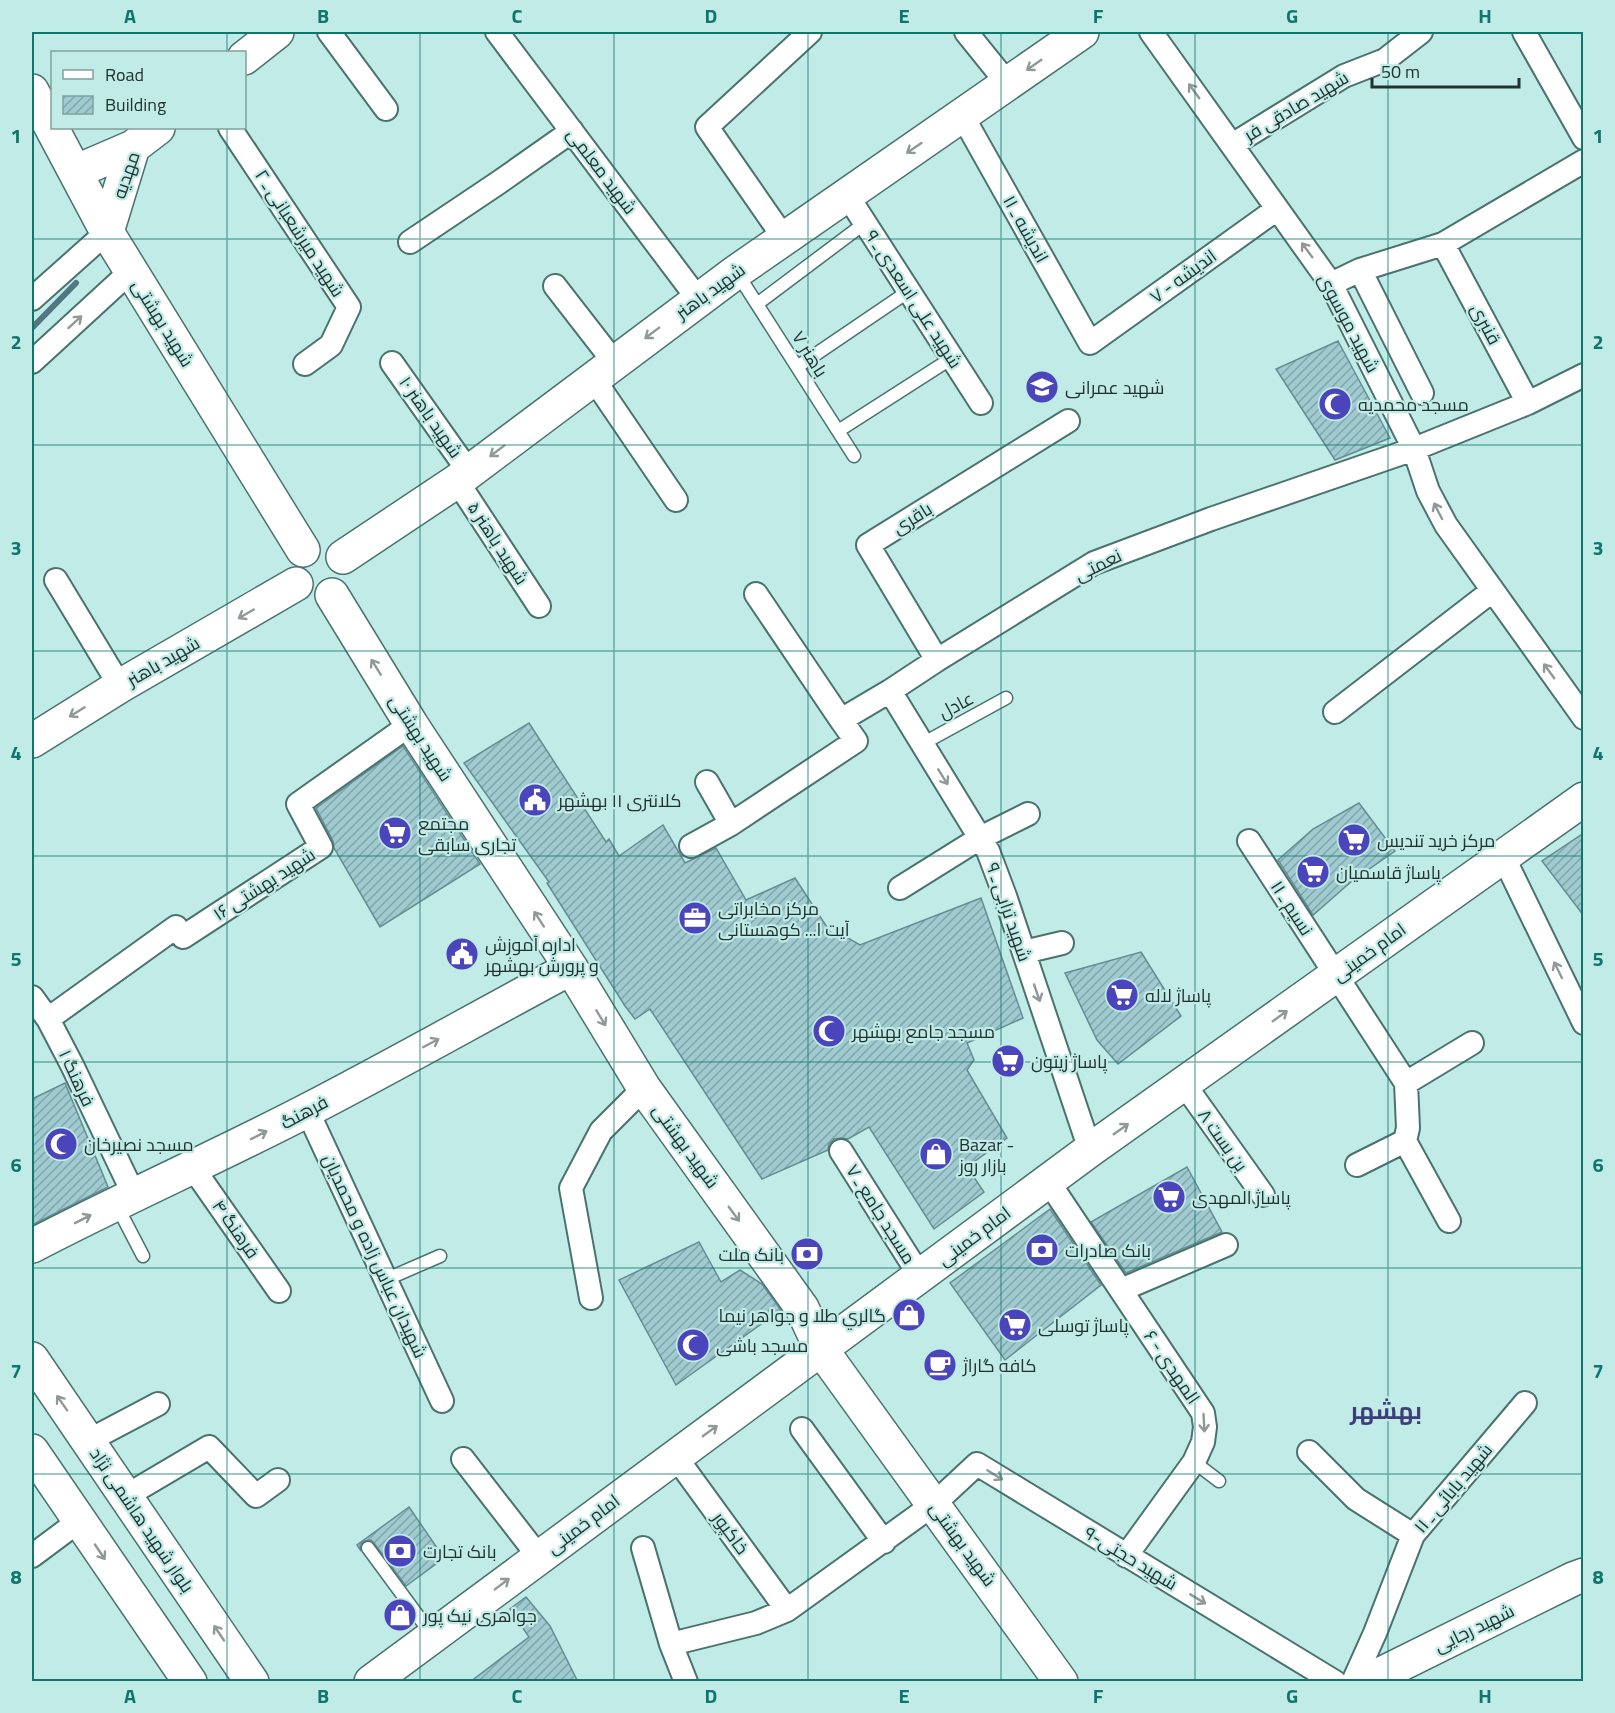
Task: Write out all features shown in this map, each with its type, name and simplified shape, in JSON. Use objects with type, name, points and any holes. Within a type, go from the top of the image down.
[{"type":"main road","points":[[246,56],[278,32]]},
{"type":"main road","name":"شهید باهنر","points":[[343,557],[463,476],[736,272],[1082,32]]},
{"type":"main road","name":"شهید بهشتی","points":[[32,91],[51,128]]},
{"type":"main road","name":"شهید بهشتی","points":[[52,129],[107,232],[303,550]]},
{"type":"main road","points":[[75,172],[146,137]]},
{"type":"main road","name":"مهدیه","points":[[107,232],[146,137]]},
{"type":"main road","points":[[311,546],[329,546],[343,557],[346,579],[338,591],[332,595],[316,598],[301,591],[296,584],[293,566],[303,550],[311,546]]},
{"type":"main road","name":"شهید باهنر","points":[[32,741],[120,686],[296,584]]},
{"type":"main road","name":"شهید بهشتی","points":[[332,595],[411,724],[571,968],[644,1088],[802,1308],[821,1349],[1061,1682]]},
{"type":"main road","name":"امام خمینی","points":[[371,1682],[1090,1150],[1584,799]]},
{"type":"main road","name":"فرهنگ","points":[[32,1246],[307,1110],[571,968]]},
{"type":"main road","name":"بلوار شهید هاشمی نژاد","points":[[32,1359],[252,1682]]},
{"type":"main road","points":[[32,1452],[190,1682]]},
{"type":"main road","name":"شهید رجایی","points":[[1365,1682],[1584,1575]]},
{"type":"street","points":[[329,32],[386,109]]},
{"type":"street","points":[[784,238],[708,127],[810,32]]},
{"type":"street","points":[[966,32],[1008,84]]},
{"type":"street","name":"شهید موسوی","points":[[1151,32],[1331,284],[1414,449],[1428,491],[1446,525],[1584,718]]},
{"type":"street","name":"شهید صادقی فر","points":[[1232,145],[1344,76],[1385,60],[1421,32]]},
{"type":"street","points":[[1524,32],[1584,138]]},
{"type":"street","name":"شهید معلمی","points":[[507,35],[572,131],[698,299]]},
{"type":"street","name":"اندیشه ـ ۱۱","points":[[962,115],[1090,343]]},
{"type":"street","name":"شهید میرشعبانی ـ ۲","points":[[231,129],[349,307],[331,345],[305,364]]},
{"type":"street","points":[[410,242],[572,131]]},
{"type":"street","points":[[1331,284],[1360,270],[1443,244],[1584,161]]},
{"type":"street","name":"شهید علی اسعدی ـ ۹","points":[[847,195],[981,403]]},
{"type":"street","name":"اندیشه - ۷","points":[[1090,343],[1277,209]]},
{"type":"street","points":[[32,299],[107,232]]},
{"type":"street","name":"قنبری","points":[[1443,244],[1528,403]]},
{"type":"street","points":[[1360,270],[1422,393]]},
{"type":"street","points":[[32,362],[131,272]]},
{"type":"street","points":[[555,286],[676,500]]},
{"type":"street","name":"شهید باهنر ۱۰","points":[[392,363],[463,476]]},
{"type":"street","name":"نعمتی","points":[[841,720],[890,692],[937,660],[1094,563],[1210,519],[1414,449],[1528,403],[1584,375]]},
{"type":"street","name":"باقری","points":[[937,660],[868,545],[1068,421]]},
{"type":"street","name":"شهید باهنر ۵","points":[[463,476],[538,606]]},
{"type":"street","points":[[56,580],[120,686]]},
{"type":"street","points":[[1335,712],[1492,591]]},
{"type":"street","points":[[691,846],[731,824],[856,741],[756,594]]},
{"type":"street","name":"شهید ترابی ـ ۹","points":[[890,692],[980,838],[992,862],[1090,1150]]},
{"type":"street","name":"شهید بهشتی ۱۶","points":[[48,1019],[176,927],[183,937],[321,847],[298,804],[411,724]]},
{"type":"street","points":[[707,782],[731,824]]},
{"type":"street","points":[[900,888],[980,838],[1028,814]]},
{"type":"street","name":"نسیم ـ ۱۱","points":[[1249,841],[1406,1083]]},
{"type":"street","points":[[1503,856],[1584,1023]]},
{"type":"street","points":[[1024,952],[1062,943]]},
{"type":"street","name":"فرهنگ ۱","points":[[32,997],[48,1019],[125,1199]]},
{"type":"street","points":[[1449,1221],[1405,1141],[1408,1128],[1406,1083],[1472,1043]]},
{"type":"street","name":"بن بست ۸","points":[[1184,1084],[1263,1196]]},
{"type":"street","points":[[591,1298],[571,1188],[601,1131],[644,1088]]},
{"type":"street","name":"شهیدان عباس زاده و محمدیان","points":[[307,1110],[442,1401]]},
{"type":"street","points":[[1357,1165],[1405,1141]]},
{"type":"street","name":"مسجد جامع ـ ۷","points":[[841,1151],[920,1276]]},
{"type":"street","name":"فرهنگ ۴","points":[[193,1168],[279,1291]]},
{"type":"street","name":"المهدی - ۶","points":[[1048,1181],[1203,1413],[1205,1428],[1203,1442],[1194,1462],[1126,1556]]},
{"type":"street","points":[[1121,1290],[1226,1245]]},
{"type":"street","name":"شهید بابائی ـ ۱۱","points":[[1353,1682],[1376,1633],[1413,1535],[1525,1403]]},
{"type":"street","points":[[88,1441],[158,1404]]},
{"type":"street","points":[[802,1429],[884,1542]]},
{"type":"street","points":[[126,1496],[209,1447],[256,1496],[278,1480]]},
{"type":"street","points":[[1309,1452],[1356,1499],[1413,1535]]},
{"type":"street","name":"خاکپور","points":[[675,1456],[787,1610]]},
{"type":"street","points":[[464,1459],[538,1557]]},
{"type":"street","name":"شهید حجتی-۹","points":[[934,1504],[977,1464],[1335,1682]]},
{"type":"street","points":[[671,1644],[756,1623],[787,1610],[934,1504]]},
{"type":"street","points":[[32,1556],[79,1521]]},
{"type":"street","points":[[643,1548],[671,1644],[686,1682]]},
{"type":"lane","points":[[757,304],[864,223]]},
{"type":"lane","name":"باهنر ۷","points":[[736,272],[854,456]]},
{"type":"lane","points":[[797,367],[909,291]]},
{"type":"lane","points":[[838,431],[952,358]]},
{"type":"lane","name":"عادل","points":[[922,744],[1006,698]]},
{"type":"lane","points":[[125,1199],[143,1256]]},
{"type":"lane","points":[[387,1279],[440,1256]]},
{"type":"lane","points":[[1194,1462],[1219,1482]]},
{"type":"lane","points":[[368,1548],[433,1636]]},
{"type":"building","name":"مسجد محمدیه","points":[[1338,341],[1390,438],[1335,460],[1276,369]]},
{"type":"building","points":[[529,723],[606,842],[609,839],[619,856],[663,825],[685,863],[716,848],[746,900],[795,878],[834,938],[841,934],[860,945],[981,898],[1023,1018],[967,1043],[974,1060],[967,1070],[1007,1138],[967,1167],[984,1192],[934,1229],[869,1127],[848,1139],[834,1139],[829,1144],[828,1150],[762,1179],[650,1009],[635,1019],[625,1006],[547,883],[549,882],[464,763]]},
{"type":"building","name":"مجتمع تجاری سابقی","points":[[403,746],[480,864],[380,927],[334,848],[333,841],[316,808]]},
{"type":"building","points":[[1359,803],[1395,851],[1352,881],[1313,915],[1278,860],[1313,829]]},
{"type":"building","points":[[1584,833],[1584,916],[1542,861]]},
{"type":"building","name":"پاساژ لاله","points":[[1141,952],[1181,1016],[1118,1064],[1097,1040],[1065,973]]},
{"type":"building","name":"مسجد نصیرخان","points":[[65,1083],[108,1187],[32,1225],[32,1099]]},
{"type":"building","name":"پاساژ المهدی","points":[[1187,1167],[1222,1232],[1126,1273],[1091,1222]]},
{"type":"building","name":"پاساژ توسلی","points":[[1050,1209],[1101,1285],[1005,1360],[950,1283]]},
{"type":"building","name":"مسجد باشی","points":[[699,1242],[721,1282],[740,1270],[762,1284],[781,1310],[676,1385],[619,1280]]},
{"type":"building","name":"بانک تجارت","points":[[409,1507],[444,1558],[406,1586],[371,1540],[364,1541],[360,1545],[361,1551],[357,1545]]},
{"type":"building","points":[[526,1597],[550,1626],[578,1682],[470,1682],[529,1637],[510,1609]]},
{"type":"waterway","points":[[32,328],[76,283]]},
{"type":"place","name":"شهید عمرانی","points":[[1042,387]]},
{"type":"place","name":"مسجد محمدیه","points":[[1335,404]]},
{"type":"place","name":"کلانتری ۱۱ بهشهر","points":[[535,800]]},
{"type":"place","name":"مجتمع تجاری سابقی","points":[[395,833]]},
{"type":"place","name":"مرکز خرید تندیس","points":[[1354,840]]},
{"type":"place","name":"پاساژ قاسمیان","points":[[1313,872]]},
{"type":"place","name":"مرکز مخابراتی آیت ا... کوهستانی","points":[[695,918]]},
{"type":"place","name":"اداره آموزش و پرورش بهشهر","points":[[462,954]]},
{"type":"place","name":"پاساژ لاله","points":[[1122,995]]},
{"type":"place","name":"مسجد جامع بهشهر","points":[[829,1031]]},
{"type":"place","name":"پاساژ زیتون","points":[[1008,1061]]},
{"type":"place","name":"مسجد نصیرخان","points":[[61,1144]]},
{"type":"place","name":"Bazar - بازار روز","points":[[936,1154]]},
{"type":"place","name":"پاساژ المهدی","points":[[1169,1197]]},
{"type":"place","name":"بانک صادرات","points":[[1042,1250]]},
{"type":"place","name":"بانک ملت","points":[[807,1254]]},
{"type":"place","name":"گالري طلا و جواهر نيما","points":[[909,1315]]},
{"type":"place","name":"پاساژ توسلی","points":[[1015,1325]]},
{"type":"place","name":"مسجد باشی","points":[[693,1345]]},
{"type":"place","name":"کافه گاراژ","points":[[940,1365]]},
{"type":"place","name":"بانک تجارت","points":[[400,1551]]},
{"type":"place","name":"جواهری نیک پور","points":[[400,1615]]},
{"type":"district","name":"بهشهر","points":[[1386,1410]]}]
